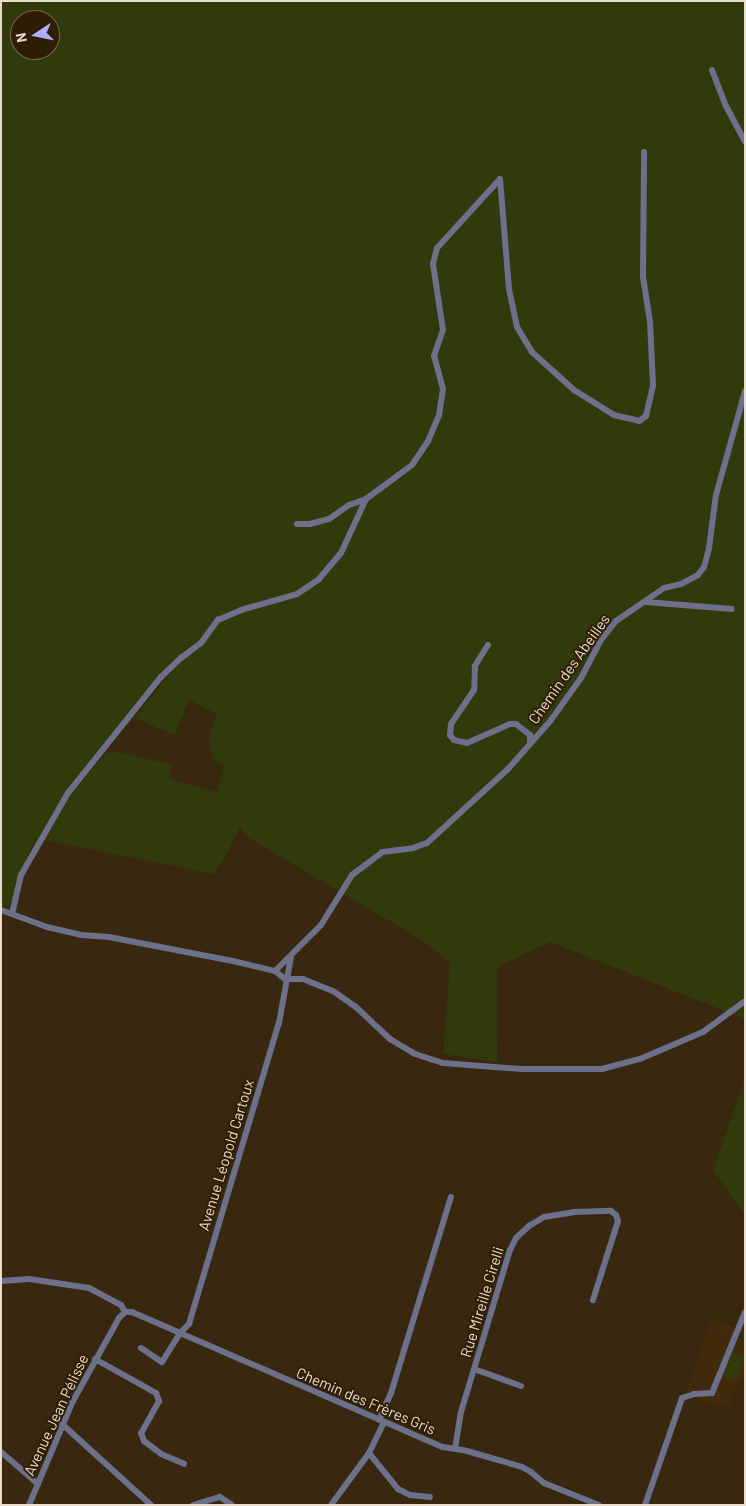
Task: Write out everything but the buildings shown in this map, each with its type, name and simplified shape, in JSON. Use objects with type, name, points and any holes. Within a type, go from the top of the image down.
[{"type":"street","points":[[712,70],[726,106],[745,141]]},
{"type":"street","points":[[297,524],[310,524],[329,519],[349,505],[366,499],[412,465],[428,441],[439,415],[443,389],[434,356],[443,330],[433,264],[437,248],[500,179],[509,288],[517,327],[532,352],[574,390],[614,415],[639,421],[646,416],[653,385],[650,322],[643,277],[644,152]]},
{"type":"street","name":"Chemin des Abeilles","points":[[275,971],[321,925],[352,875],[382,852],[413,848],[426,843],[508,769],[551,720],[581,678],[601,640],[616,621],[664,588],[689,581],[698,575],[704,567],[709,548],[716,495],[745,391]]},
{"type":"street","points":[[12,914],[21,875],[68,793],[161,678],[181,658],[201,643],[218,620],[241,610],[297,594],[319,579],[341,553],[366,499]]},
{"type":"street","points":[[646,602],[732,609]]},
{"type":"street","points":[[488,645],[475,666],[474,690],[451,724],[450,735],[454,740],[467,744],[510,724],[516,724],[530,735],[530,744]]},
{"type":"street","points":[[1,910],[46,927],[81,936],[109,937],[275,971],[286,979],[303,979],[333,992],[356,1007],[390,1039],[415,1054],[443,1063],[521,1069],[602,1069],[640,1059],[703,1032],[745,1001]]},
{"type":"street","points":[[286,979],[291,956]]},
{"type":"street","name":"Avenue Léopold Cartoux","points":[[141,1348],[162,1362],[180,1333],[189,1324],[279,1023],[287,985],[286,979]]},
{"type":"street","points":[[331,1505],[369,1453],[392,1393],[451,1197]]},
{"type":"street","name":"Rue Mireille Cirelli","points":[[455,1449],[461,1412],[510,1250],[522,1232],[544,1217],[574,1212],[611,1211],[616,1215],[618,1221],[593,1300]]},
{"type":"street","name":"Chemin des Frères Gris","points":[[1,1281],[28,1279],[89,1288],[121,1305],[126,1312],[132,1312],[381,1421],[443,1447],[522,1467],[544,1483],[598,1505]]},
{"type":"street","name":"Avenue Jean Pélisse","points":[[29,1505],[62,1424],[96,1358],[119,1318],[126,1312]]},
{"type":"street","points":[[645,1505],[682,1398],[694,1394],[712,1393],[745,1312]]},
{"type":"street","points":[[96,1358],[156,1393],[159,1400],[141,1433],[144,1441],[161,1454],[184,1464]]},
{"type":"street","points":[[474,1369],[521,1386]]},
{"type":"street","points":[[62,1424],[151,1505]]},
{"type":"street","points":[[1,1452],[38,1484]]},
{"type":"street","points":[[369,1453],[398,1489],[410,1495],[430,1497]]},
{"type":"street","points":[[193,1505],[220,1497],[232,1505]]},
{"type":"shaded area","points":[[712,1317],[739,1331],[736,1337],[745,1341],[745,1373],[732,1394],[730,1407],[716,1406],[686,1393]]},
{"type":"green space","points":[[1,1],[745,1],[745,1019],[550,942],[498,967],[497,1062],[443,1054],[450,962],[420,939],[247,837],[240,827],[226,856],[213,874],[43,840],[72,793],[105,754],[114,751],[173,765],[169,779],[217,792],[224,765],[213,761],[209,736],[217,714],[189,700],[175,735],[134,718],[176,667],[174,659],[58,807],[30,850],[20,872],[12,902],[8,906],[1,906]]},
{"type":"green space","points":[[745,1079],[745,1215],[713,1170]]},
{"type":"green space","points":[[732,1353],[745,1358],[736,1381],[723,1376]]}]
